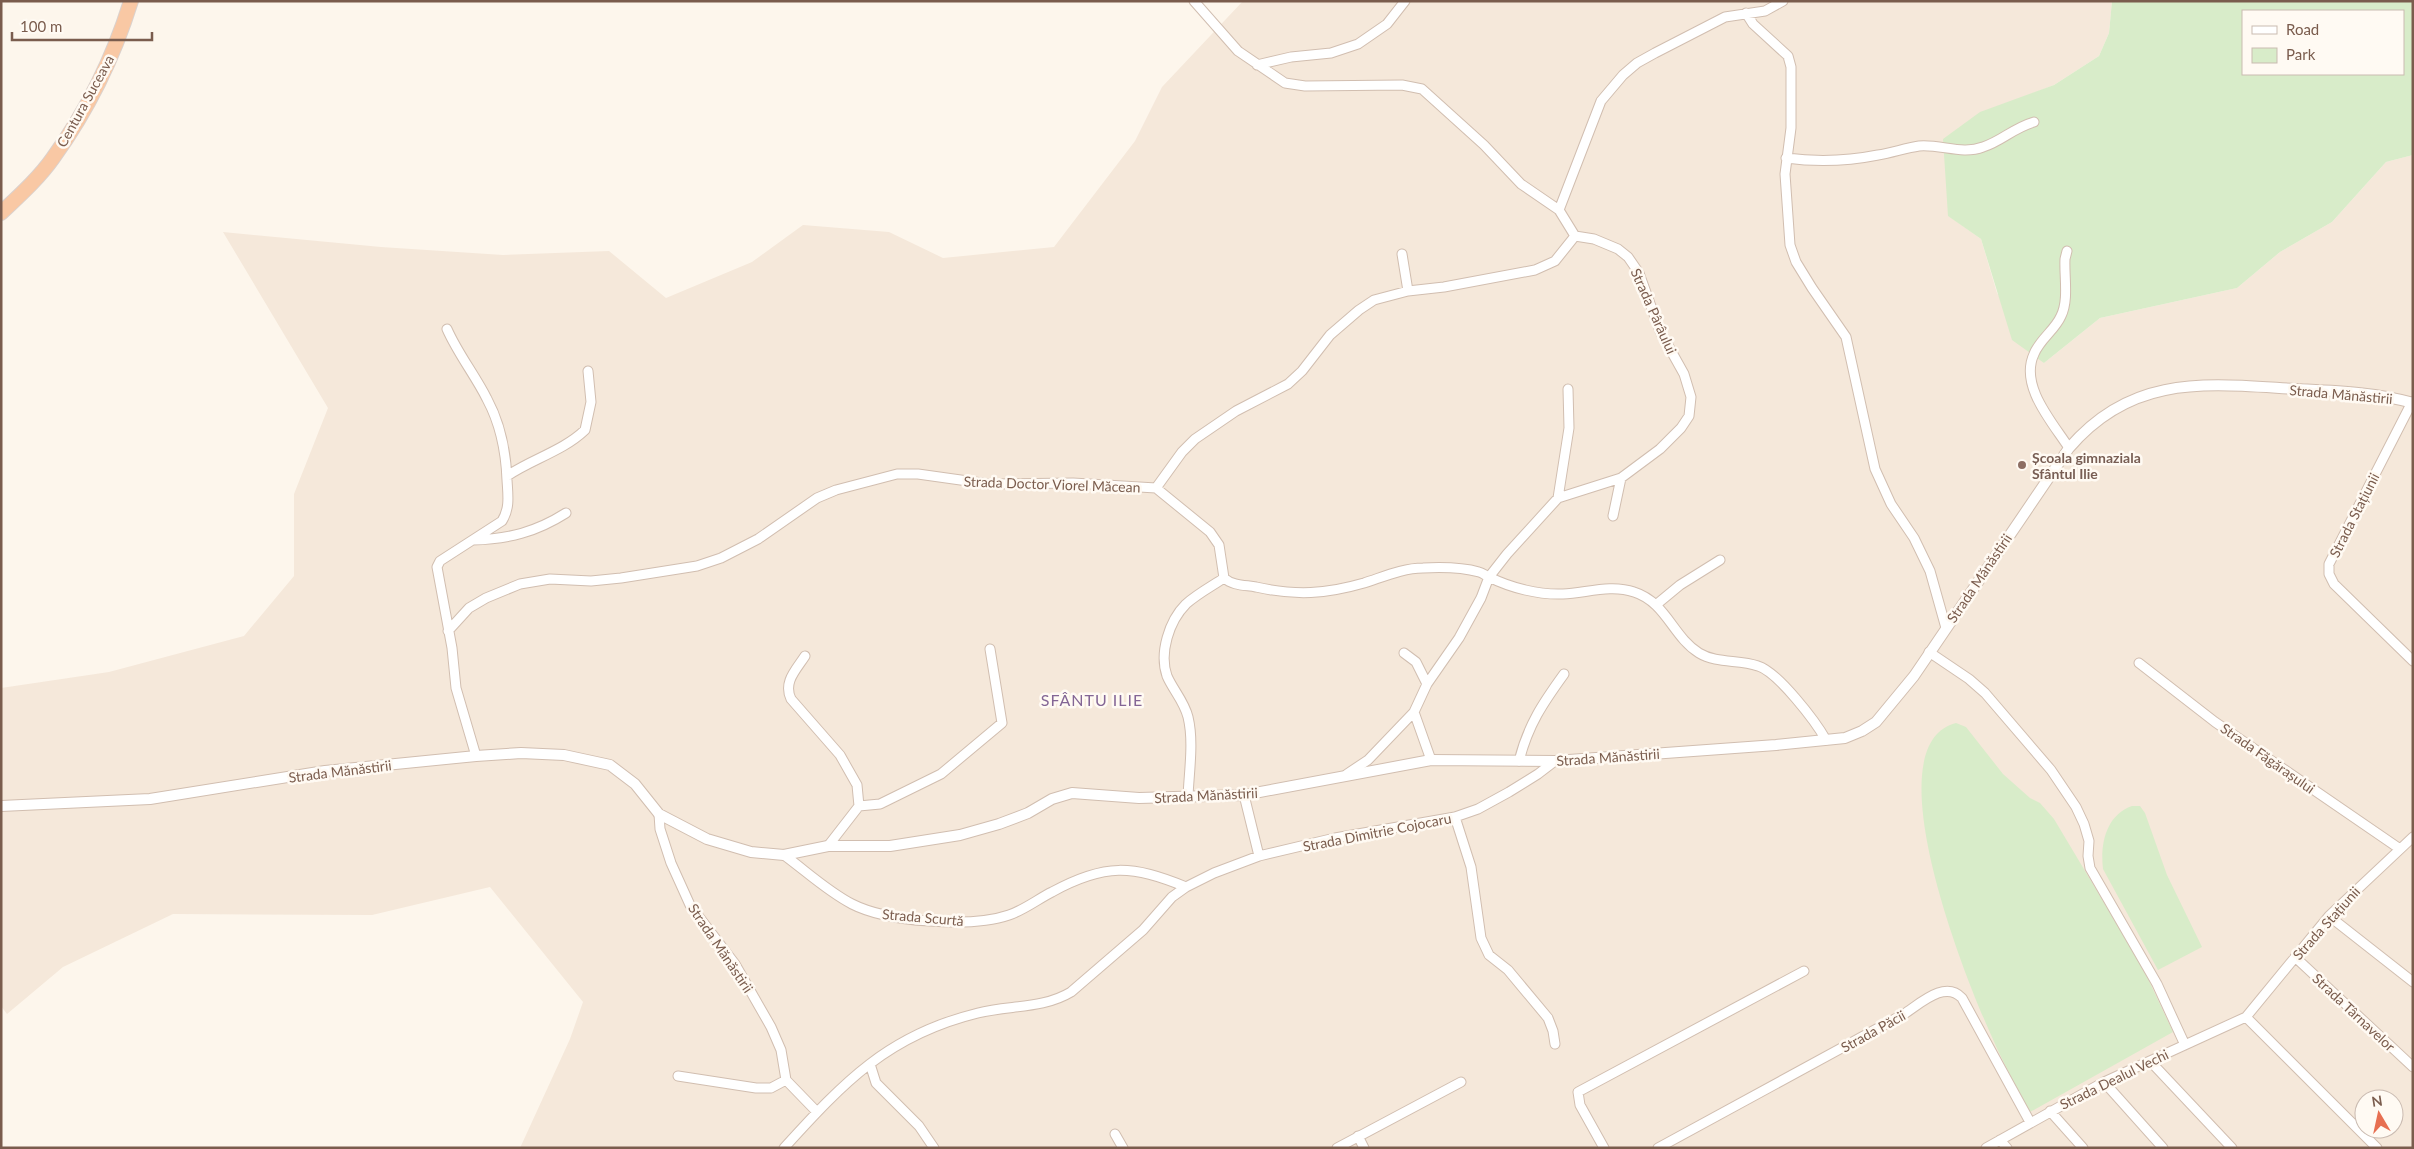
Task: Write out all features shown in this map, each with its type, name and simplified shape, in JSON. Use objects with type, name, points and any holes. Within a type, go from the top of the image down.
[{"type":"highway","name":"Centura Suceava","points":[[1,213],[22,193],[52,159],[75,124],[114,49],[131,1]]},
{"type":"street","points":[[1194,1],[1222,36],[1257,65],[1284,83],[1293,86],[1402,85],[1422,90],[1484,144],[1521,184],[1559,210],[1575,236]]},
{"type":"street","points":[[1257,65],[1291,57],[1331,53],[1358,44],[1387,24],[1405,1]]},
{"type":"street","points":[[1559,210],[1601,101],[1623,75],[1637,63],[1725,17],[1765,11],[1783,1]]},
{"type":"street","points":[[1746,13],[1753,24],[1788,56],[1791,67],[1791,128],[1786,158],[1786,207],[1790,245],[1796,262],[1846,337],[1875,469],[1891,504],[1914,538],[1930,571],[1946,628]]},
{"type":"street","points":[[1786,158],[1819,161],[1862,158],[1919,146],[1940,146],[1968,151],[1983,148],[2019,126],[2034,122]]},
{"type":"street","name":"Strada Doctor Viorel Măcean","points":[[1156,488],[1182,452],[1195,438],[1236,411],[1288,384],[1302,371],[1330,334],[1374,300],[1408,291],[1444,287],[1535,270],[1555,261],[1575,236]]},
{"type":"street","name":"Strada Pârâului","points":[[1558,498],[1621,478],[1660,449],[1681,428],[1689,416],[1691,397],[1684,374],[1660,330],[1647,290],[1628,257],[1606,242],[1575,236]]},
{"type":"street","points":[[2067,251],[2065,259],[2064,307],[2061,317],[2033,356],[2031,369],[2034,389],[2069,448]]},
{"type":"street","points":[[1402,254],[1408,291]]},
{"type":"street","points":[[447,329],[453,343],[487,399],[497,422],[507,476],[507,512],[502,521],[440,561],[437,567],[456,688],[476,756]]},
{"type":"street","points":[[507,476],[524,464],[563,446],[585,430],[591,402],[588,371]]},
{"type":"street","name":"Strada Mănăstirii","points":[[1,806],[150,799],[326,771],[476,756],[521,753],[564,755],[610,765],[635,784],[659,814],[718,844],[751,852],[784,855],[828,846],[890,846],[960,835],[999,824],[1028,813],[1052,799],[1072,793],[1139,798],[1244,795],[1347,774],[1431,760],[1555,761],[1845,738],[1862,731],[1876,722],[1914,676],[2069,448],[2097,419],[2118,405],[2138,396],[2175,388],[2225,385],[2343,391],[2412,402]]},
{"type":"street","points":[[1347,774],[1368,760],[1414,712],[1427,684],[1459,638],[1481,598],[1489,578],[1507,554],[1558,498],[1569,428],[1568,389]]},
{"type":"street","name":"Strada Stațiunii","points":[[2412,402],[2329,564],[2329,574],[2334,584],[2413,661]]},
{"type":"street","name":"Strada Doctor Viorel Măcean","points":[[448,631],[469,608],[486,598],[520,584],[550,579],[591,581],[621,578],[697,566],[721,558],[758,539],[817,498],[884,477],[918,474],[989,484],[1072,483],[1156,488],[1210,532],[1219,544],[1224,578]]},
{"type":"street","points":[[1613,516],[1621,478]]},
{"type":"street","points":[[473,540],[498,539],[535,530],[546,526],[566,513]]},
{"type":"street","points":[[1657,604],[1680,585],[1720,560]]},
{"type":"street","points":[[1188,797],[1189,725],[1181,697],[1168,677],[1164,660],[1165,649],[1178,614],[1186,604],[1224,578],[1233,583],[1281,592],[1305,594],[1338,590],[1420,568],[1466,569],[1536,592],[1562,594],[1620,589],[1633,592],[1657,604],[1689,645],[1700,654],[1716,660],[1760,666],[1773,675],[1812,718],[1826,740]]},
{"type":"street","points":[[859,806],[880,804],[941,774],[1002,723],[990,649]]},
{"type":"street","points":[[1929,652],[1970,679],[1985,693],[2050,770],[2076,807],[2088,841],[2090,868],[2157,984],[2185,1045]]},
{"type":"street","points":[[1404,653],[1416,662],[1427,684]]},
{"type":"street","points":[[805,656],[792,676],[788,685],[788,692],[791,699],[840,755],[857,785],[859,806],[828,846]]},
{"type":"street","name":"Strada Făgărașului","points":[[2139,663],[2199,710],[2400,849]]},
{"type":"street","points":[[1518,761],[1524,738],[1537,711],[1564,674]]},
{"type":"street","points":[[1414,712],[1431,760]]},
{"type":"street","name":"Strada Dimitrie Cojocaru","points":[[784,1148],[817,1112],[855,1076],[906,1039],[934,1027],[978,1013],[1060,998],[1143,930],[1172,897],[1186,886],[1259,856],[1370,830],[1455,818],[1478,809],[1509,792],[1555,761]]},
{"type":"street","points":[[1244,795],[1259,856]]},
{"type":"street","name":"Strada Mănăstirii","points":[[659,814],[660,829],[670,863],[690,905],[735,964],[771,1027],[781,1050],[786,1080]]},
{"type":"street","points":[[1455,818],[1471,867],[1480,938],[1489,955],[1508,970],[1548,1018],[1555,1044]]},
{"type":"street","name":"Strada Stațiunii","points":[[2246,1017],[2329,916],[2368,877],[2413,837]]},
{"type":"street","name":"Strada Scurtă","points":[[784,855],[835,894],[853,904],[879,914],[946,921],[985,921],[1010,915],[1077,879],[1103,871],[1124,869],[1144,871],[1186,886]]},
{"type":"street","points":[[2329,916],[2413,982]]},
{"type":"street","name":"Strada Târnavelor","points":[[2295,957],[2413,1067]]},
{"type":"street","points":[[1604,1148],[1580,1105],[1578,1092],[1804,971]]},
{"type":"street","name":"Strada Păcii","points":[[1658,1148],[1904,1014],[1938,993],[1948,990],[1956,992],[1962,998],[2030,1122]]},
{"type":"street","points":[[2246,1017],[2376,1148]]},
{"type":"street","name":"Strada Dealul Vechi","points":[[1986,1148],[2104,1082],[2246,1017]]},
{"type":"street","points":[[2150,1061],[2232,1148]]},
{"type":"street","points":[[870,1064],[876,1083]]},
{"type":"street","points":[[678,1076],[756,1088],[771,1088],[786,1080],[817,1112]]},
{"type":"street","points":[[855,1076],[876,1083],[919,1126],[934,1148]]},
{"type":"street","points":[[1337,1148],[1461,1082]]},
{"type":"street","points":[[2104,1082],[2163,1148]]},
{"type":"street","points":[[2050,1111],[2083,1148]]},
{"type":"street","points":[[1114,1134],[1123,1148]]},
{"type":"street","points":[[1358,1136],[1364,1148]]},
{"type":"street","points":[[2000,1140],[2007,1148]]},
{"type":"shaded area","points":[[1243,1],[2112,1],[2109,33],[2099,56],[2054,85],[2021,98],[1949,216],[1981,239],[1997,293],[2044,363],[2100,318],[2237,288],[2280,252],[2332,222],[2386,162],[2413,155],[2413,1148],[520,1148],[570,1039],[583,1002],[490,887],[372,915],[173,914],[63,967],[7,1014],[1,1006],[1,688],[109,672],[244,636],[294,576],[294,494],[328,408],[223,232],[381,247],[503,255],[609,251],[666,298],[752,262],[803,225],[889,232],[943,258],[1054,247],[1135,141],[1162,87]]},
{"type":"green space","points":[[2112,1],[2413,1],[2413,155],[2386,162],[2332,222],[2280,252],[2237,288],[2100,318],[2044,363],[2012,340],[1981,239],[1948,216],[1943,139],[1980,112],[2054,85],[2099,56],[2109,33]]},
{"type":"green space","points":[[1956,723],[1966,727],[2003,774],[2030,798],[2040,803],[2054,819],[2143,968],[2173,1032],[2030,1112],[1980,1010],[1948,921],[1933,869],[1924,819],[1922,774],[1932,741]]},
{"type":"green space","points":[[2132,806],[2140,806],[2145,813],[2167,875],[2202,947],[2158,970],[2103,869],[2104,840],[2111,823],[2123,810]]},
{"type":"place","name":"Școala gimnaziala Sfântul Ilie","points":[[2022,465]]},
{"type":"district","name":"SFÂNTU ILIE","points":[[1092,699]]}]
